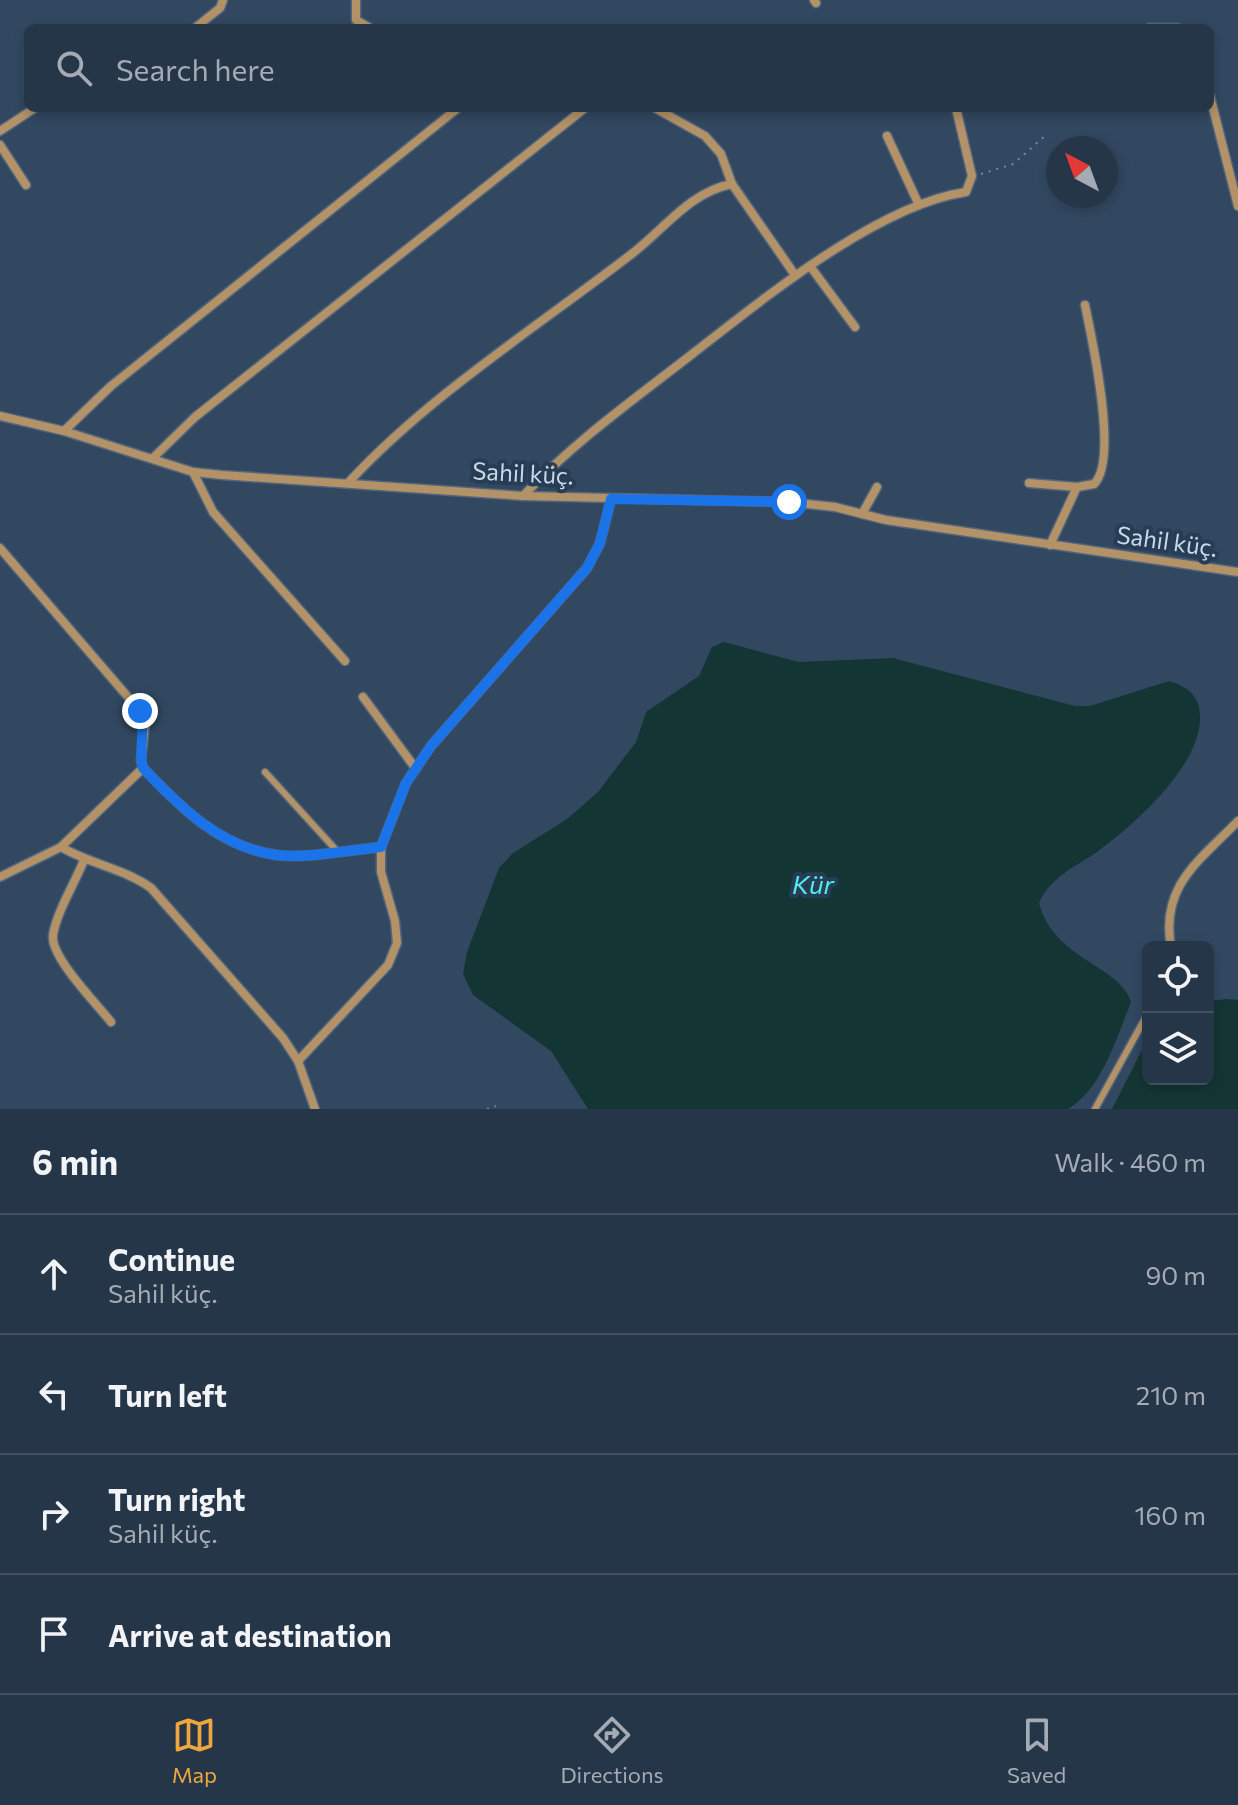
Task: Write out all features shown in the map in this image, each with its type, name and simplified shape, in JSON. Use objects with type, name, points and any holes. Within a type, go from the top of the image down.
[{"type":"street","points":[[200,24],[220,8],[223,0]]},
{"type":"street","points":[[356,0],[356,20],[363,24]]},
{"type":"street","points":[[0,131],[29,112]]},
{"type":"street","points":[[64,431],[111,386],[453,112]]},
{"type":"street","points":[[153,458],[195,417],[580,112]]},
{"type":"street","points":[[662,112],[705,136],[721,154],[732,184],[795,275]]},
{"type":"street","points":[[523,496],[584,438],[795,275],[919,205],[938,196],[966,192],[972,176],[957,112]]},
{"type":"street","points":[[1214,112],[1238,206]]},
{"type":"street","points":[[887,136],[919,205]]},
{"type":"street","points":[[0,147],[26,185]]},
{"type":"street","points":[[349,482],[392,437],[639,249],[697,197],[711,188],[732,184]]},
{"type":"street","points":[[810,266],[855,327]]},
{"type":"street","points":[[1029,483],[1077,487],[1094,484],[1103,468],[1099,372],[1085,305]]},
{"type":"street","name":"Sahil küç.","points":[[0,416],[64,431],[193,472],[523,496],[789,502],[1238,572]]},
{"type":"street","points":[[193,472],[213,512],[345,661]]},
{"type":"street","points":[[862,514],[877,487]]},
{"type":"street","points":[[1050,545],[1077,487]]},
{"type":"street","points":[[298,1061],[388,965],[397,943],[395,921],[381,872],[381,847],[406,783],[431,746],[587,568],[600,543],[611,499]]},
{"type":"street","points":[[0,548],[140,711],[145,726],[143,768],[181,808],[207,828],[243,846],[277,855],[381,847]]},
{"type":"street","points":[[363,697],[416,769]]},
{"type":"street","points":[[0,877],[61,847],[143,768]]},
{"type":"street","points":[[1170,941],[1167,926],[1183,876],[1238,821]]},
{"type":"street","points":[[61,847],[84,860],[139,879],[151,888],[283,1038],[298,1061],[315,1109]]},
{"type":"street","points":[[84,860],[53,936],[56,951],[67,968],[111,1022]]},
{"type":"lane","points":[[265,772],[337,851]]},
{"type":"lane","points":[[1095,1109],[1142,1024]]},
{"type":"path","points":[[972,176],[1013,164],[1045,136]]},
{"type":"path","points":[[487,1109],[496,1106]]},
{"type":"water","name":"Kür","points":[[724,642],[799,662],[893,658],[1075,706],[1090,706],[1169,681],[1182,686],[1196,699],[1200,712],[1197,738],[1177,775],[1129,826],[1056,879],[1039,903],[1058,937],[1114,979],[1131,1002],[1107,1061],[1080,1100],[1068,1109],[588,1109],[551,1051],[473,995],[463,974],[467,952],[499,868],[513,853],[567,819],[598,792],[636,742],[646,712],[699,676],[712,647]]},
{"type":"water","points":[[1214,1000],[1238,1000],[1238,1109],[1112,1109],[1142,1050],[1142,1085],[1214,1085]]},
{"type":"route","points":[[140,711],[145,726],[143,768],[181,808],[207,828],[243,846],[277,855],[381,847],[406,783],[431,746],[587,568],[609,519],[611,499],[789,502]]}]
